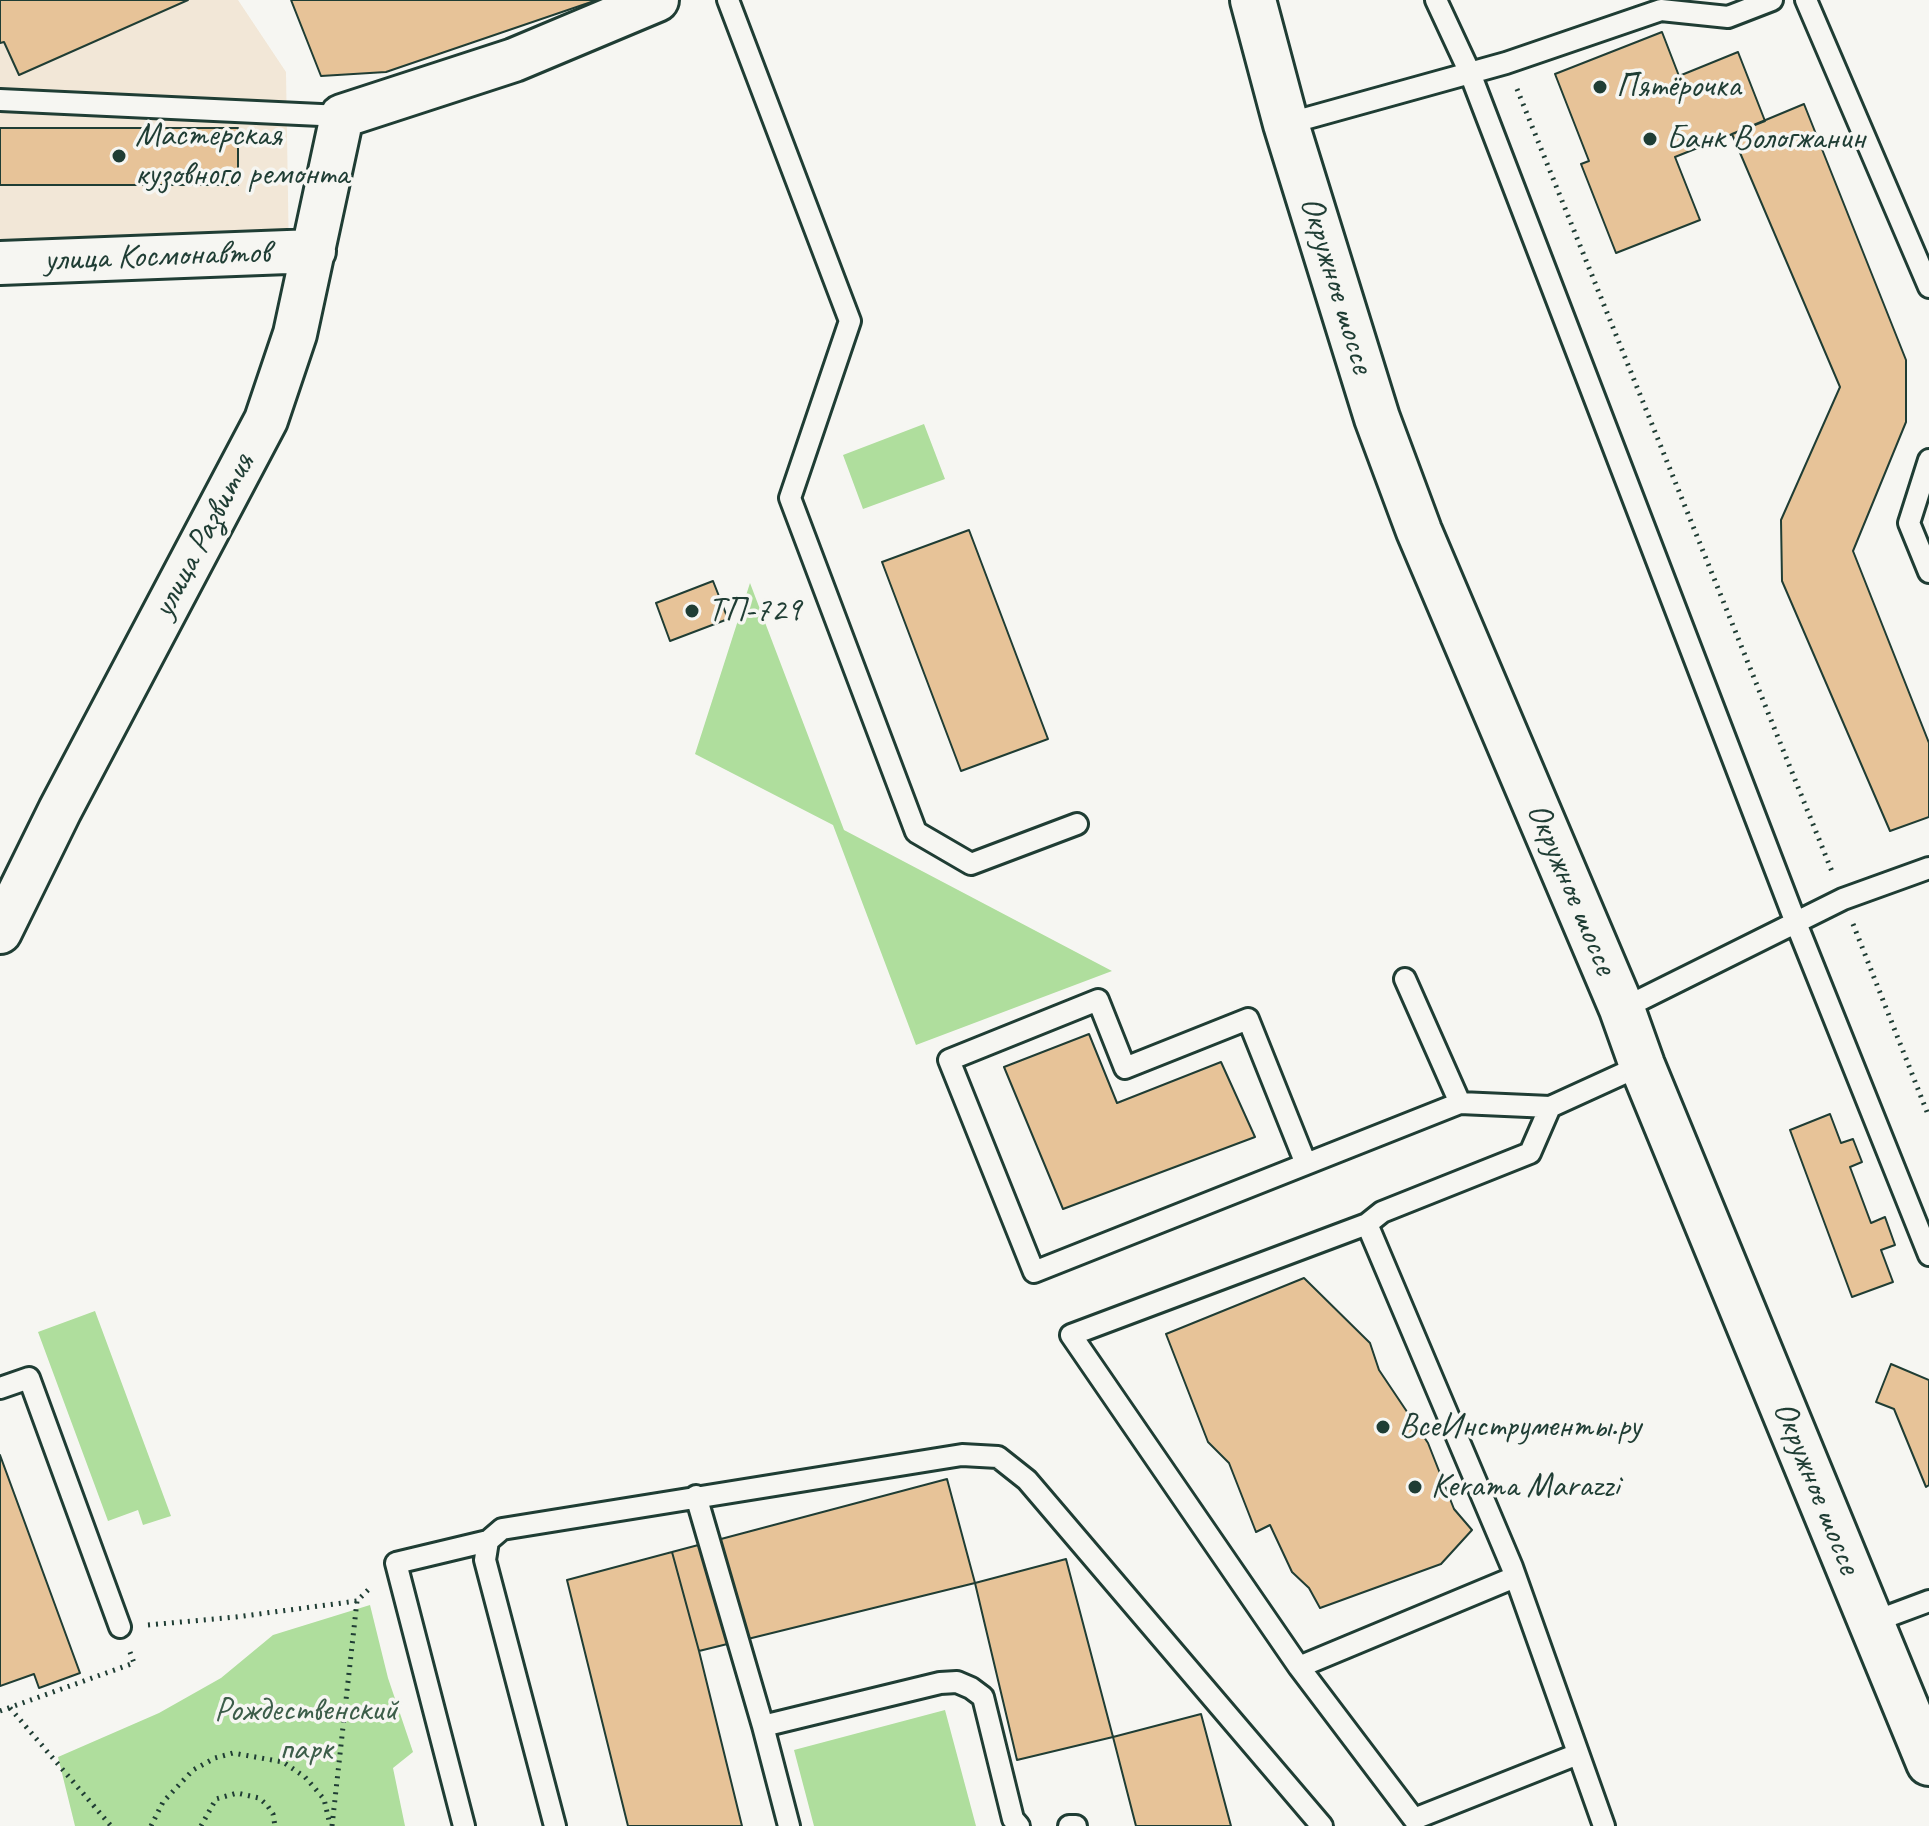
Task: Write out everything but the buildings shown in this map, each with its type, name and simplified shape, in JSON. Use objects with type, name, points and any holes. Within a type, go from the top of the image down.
[{"type":"main road","name":"Окружное шоссе","points":[[1253,0],[1286,124],[1377,418],[1419,531],[1622,1009],[1642,1065],[1929,1763]]},
{"type":"street","points":[[342,116],[514,60],[657,0]]},
{"type":"street","name":"улица Развития","points":[[0,932],[60,810],[266,420],[295,334],[342,116]]},
{"type":"street","name":"улица Космонавтов","points":[[0,263],[314,251]]},
{"type":"lane","points":[[728,0],[850,321],[790,498],[916,832],[971,864],[1077,824]]},
{"type":"lane","points":[[1436,0],[1470,73],[1796,923],[1929,1255]]},
{"type":"lane","points":[[1286,124],[1506,63],[1660,5],[1728,17],[1772,0]]},
{"type":"lane","points":[[1806,0],[1929,287]]},
{"type":"lane","points":[[0,100],[342,116]]},
{"type":"lane","points":[[1929,460],[1909,523],[1929,572]]},
{"type":"lane","points":[[1622,1009],[1843,899],[1929,868]]},
{"type":"lane","points":[[1405,979],[1460,1103]]},
{"type":"lane","points":[[1306,1164],[1248,1019],[1125,1068],[1098,1000],[949,1060],[1034,1272],[1460,1103],[1550,1107],[1642,1065]]},
{"type":"lane","points":[[1550,1107],[1530,1153],[1382,1212],[1367,1224],[1071,1335],[1299,1667],[1414,1819],[1578,1754]]},
{"type":"lane","points":[[1367,1224],[1515,1577],[1604,1826]]},
{"type":"lane","points":[[0,1388],[29,1378],[120,1627]]},
{"type":"lane","points":[[464,1826],[396,1563],[488,1541],[502,1529],[962,1455],[998,1457],[1027,1480],[1322,1826]]},
{"type":"lane","points":[[696,1496],[789,1826]]},
{"type":"lane","points":[[488,1541],[485,1560],[555,1826]]},
{"type":"lane","points":[[1299,1667],[1515,1577]]},
{"type":"lane","points":[[1870,1623],[1929,1601]]},
{"type":"lane","points":[[763,1726],[940,1683],[957,1682],[983,1697],[1013,1819],[1019,1826]]},
{"type":"lane","points":[[1069,1826],[1076,1826]]},
{"type":"path","points":[[1506,63],[1929,1117]]},
{"type":"path","points":[[0,1711],[134,1663],[120,1627],[236,1617],[357,1601],[396,1563]]},
{"type":"path","points":[[331,1826],[357,1601]]},
{"type":"path","points":[[10,1708],[111,1826]]},
{"type":"path","points":[[151,1826],[163,1802],[193,1770],[215,1758],[233,1753],[283,1762],[305,1777],[324,1799],[331,1826]]},
{"type":"path","points":[[201,1826],[216,1799],[237,1793],[259,1798],[273,1814],[275,1826]]},
{"type":"shaded area","points":[[0,0],[238,0],[286,72],[289,259],[0,264]]},
{"type":"green space","points":[[924,424],[945,479],[863,509],[843,455]]},
{"type":"green space","points":[[750,583],[844,830],[1112,971],[916,1045],[833,825],[695,754]]},
{"type":"green space","points":[[95,1311],[171,1516],[143,1525],[138,1510],[108,1521],[38,1332]]},
{"type":"green space","name":"Рождественский парк","points":[[370,1605],[388,1678],[413,1752],[393,1768],[405,1826],[75,1826],[58,1757],[159,1713],[221,1678],[273,1635]]},
{"type":"green space","points":[[945,1710],[976,1826],[814,1826],[794,1750]]},
{"type":"place","name":"Пятёрочка","points":[[1600,87]]},
{"type":"place","name":"Банк Вологжанин","points":[[1650,139]]},
{"type":"place","name":"Мастерская кузовного ремонта","points":[[119,156]]},
{"type":"place","name":"ТП-729","points":[[692,611]]},
{"type":"place","name":"ВсеИнструменты.ру","points":[[1383,1427]]},
{"type":"place","name":"Kerama Marazzi","points":[[1415,1487]]}]
